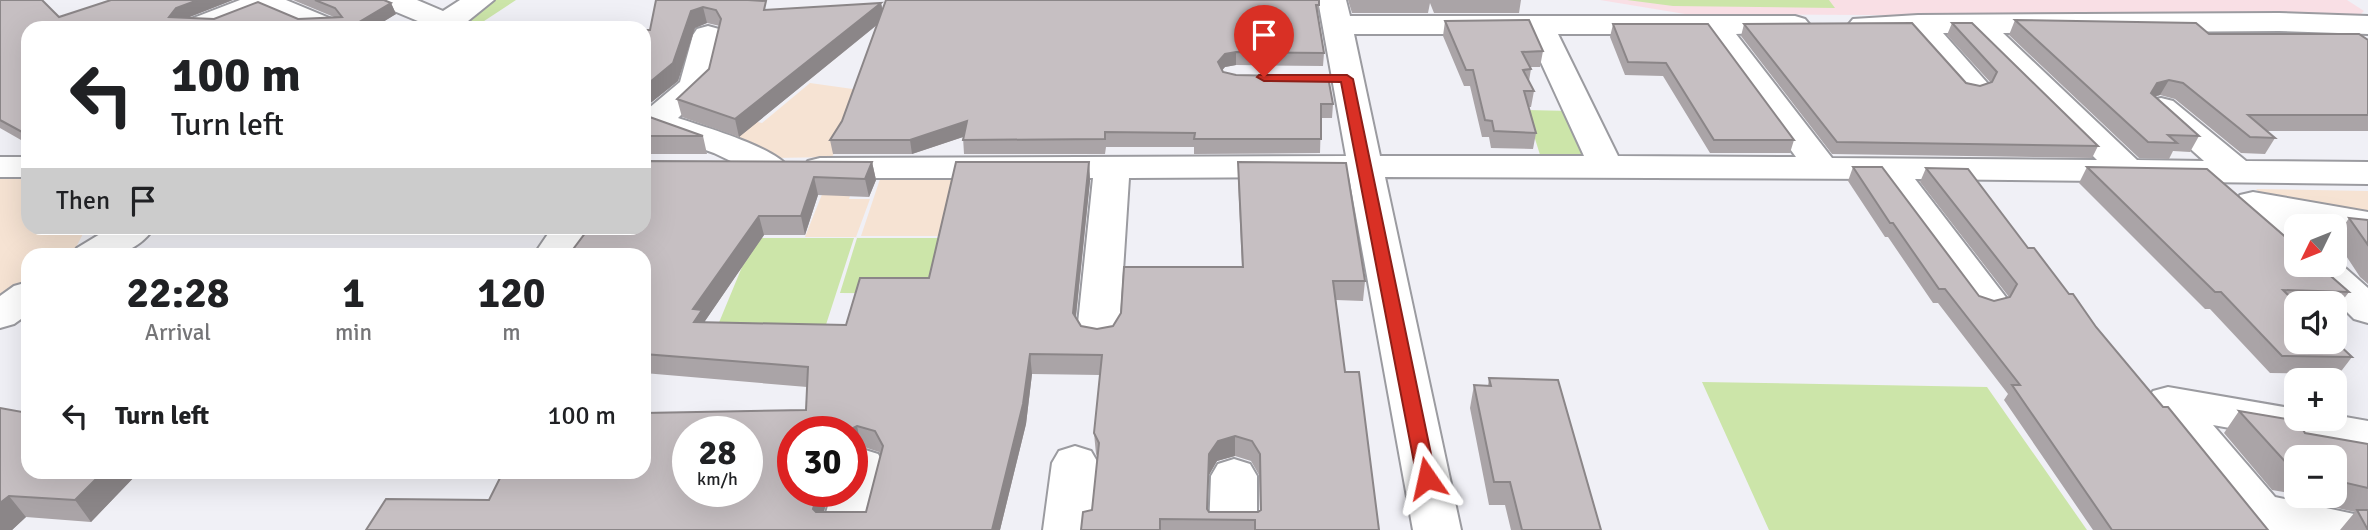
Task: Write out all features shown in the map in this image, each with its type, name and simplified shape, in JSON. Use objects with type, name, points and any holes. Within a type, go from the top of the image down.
[{"type":"street","points":[[392,0],[437,21]]},
{"type":"street","points":[[454,21],[480,0]]},
{"type":"street","points":[[2362,0],[2368,4]]},
{"type":"street","points":[[211,21],[264,1],[306,21]]},
{"type":"street","points":[[1437,530],[1365,169],[1333,78],[1334,12],[1538,24],[1715,26],[2278,22],[2368,25]]},
{"type":"street","points":[[1538,24],[1606,166]]},
{"type":"street","points":[[1918,24],[1974,86]]},
{"type":"street","points":[[1977,24],[2129,172]]},
{"type":"street","points":[[1715,26],[1821,167]]},
{"type":"street","points":[[651,118],[695,86],[708,35]]},
{"type":"street","points":[[2161,108],[2230,173],[2257,206],[2284,232]]},
{"type":"street","points":[[651,119],[726,146],[772,168]]},
{"type":"street","points":[[1098,333],[1112,165]]},
{"type":"street","points":[[695,168],[1112,165],[1365,169],[1606,166],[2368,173]]},
{"type":"street","points":[[0,167],[21,167]]},
{"type":"street","points":[[1889,169],[1989,300]]},
{"type":"street","points":[[2257,206],[2368,223]]},
{"type":"street","points":[[103,248],[124,235]]},
{"type":"street","points":[[2342,277],[2368,310]]},
{"type":"street","points":[[0,315],[21,300]]},
{"type":"street","points":[[2351,530],[2268,522],[2168,402],[2368,437]]},
{"type":"street","points":[[1067,530],[1075,463]]},
{"type":"street","points":[[1234,477],[1234,530]]},
{"type":"street","points":[[845,530],[851,507]]},
{"type":"shaded area","points":[[1600,0],[2347,0],[2364,11],[2357,18],[1685,14]]},
{"type":"shaded area","points":[[810,83],[867,91],[832,157],[773,158],[726,138],[749,120],[762,123]]},
{"type":"shaded area","points":[[21,173],[21,235],[82,235],[76,248],[21,248],[21,286],[0,299],[0,174]]},
{"type":"shaded area","points":[[881,176],[955,177],[940,236],[861,236]]},
{"type":"shaded area","points":[[829,177],[856,177],[849,199],[870,199],[856,237],[805,237]]},
{"type":"shaded area","points":[[2256,189],[2368,191],[2368,218],[2347,214],[2272,204]]},
{"type":"green space","points":[[488,0],[516,0],[484,21],[457,20]]},
{"type":"green space","points":[[1627,0],[1829,0],[1835,8],[1673,6]]},
{"type":"green space","points":[[1526,110],[1571,111],[1588,159],[1541,158]]},
{"type":"green space","points":[[754,238],[854,238],[822,337],[713,337]]},
{"type":"green space","points":[[857,238],[939,238],[969,294],[840,293]]},
{"type":"green space","points":[[1702,382],[1987,387],[2087,530],[1769,530]]},
{"type":"building","points":[[0,0],[42,0],[59,17],[111,0],[198,0],[176,8],[169,17],[214,19],[258,2],[298,19],[342,17],[335,8],[315,0],[384,0],[391,3],[361,21],[21,21],[21,131],[0,120]]},
{"type":"building","points":[[656,0],[766,1],[764,10],[881,3],[735,119],[677,99],[709,69],[721,19],[716,10],[703,7],[691,11],[673,63],[651,81],[651,25]]},
{"type":"building","points":[[886,0],[1319,0],[1319,5],[1316,5],[1324,53],[1236,52],[1225,54],[1218,62],[1223,72],[1236,75],[1328,77],[1333,104],[1321,104],[1321,139],[1194,139],[1195,133],[1105,132],[1105,139],[963,140],[967,121],[910,140],[830,140],[842,121]]},
{"type":"building","points":[[1529,20],[1543,51],[1522,52],[1531,69],[1523,70],[1534,91],[1524,91],[1536,133],[1494,131],[1492,121],[1485,120],[1473,70],[1466,70],[1445,21]]},
{"type":"building","points":[[2015,20],[2196,23],[2209,34],[2359,34],[2368,40],[2368,115],[2248,115],[2275,138],[2250,137],[2183,83],[2169,80],[2157,83],[2151,93],[2199,136],[2168,135],[2177,143],[2148,142]]},
{"type":"building","points":[[1912,23],[1966,83],[1980,86],[1992,82],[1997,72],[1952,23],[1972,23],[2098,146],[1837,142],[1744,24]]},
{"type":"building","points":[[1613,24],[1708,24],[1794,140],[1714,140],[1666,63],[1628,62]]},
{"type":"building","points":[[651,117],[703,136],[651,136]]},
{"type":"building","points":[[651,161],[872,162],[865,179],[814,177],[801,216],[759,216],[693,309],[702,310],[694,322],[846,325],[860,278],[929,278],[956,162],[1089,162],[1073,313],[1081,326],[1097,329],[1113,326],[1121,313],[1124,267],[1243,267],[1238,162],[1346,163],[1365,281],[1333,281],[1345,372],[1359,372],[1379,530],[1255,530],[1255,520],[1160,519],[1160,530],[1081,530],[1083,512],[1092,510],[1099,443],[1094,433],[1102,355],[1030,354],[1023,404],[992,530],[366,530],[386,499],[489,500],[500,479],[651,479],[651,413],[806,410],[808,367],[651,355],[651,248],[574,248],[584,235],[651,235]],"holes":[[[1235,436],[1252,441],[1260,454],[1261,510],[1209,512],[1209,454],[1218,441]]]},
{"type":"building","points":[[1853,167],[1882,167],[1979,296],[1994,301],[2010,297],[2017,284],[1926,168],[1968,169],[2028,248],[2034,248],[2069,294],[2073,294],[2096,327],[2163,407],[2168,407],[2268,530],[2112,530],[2012,385],[2020,385],[1945,289],[1939,289]]},
{"type":"building","points":[[2087,167],[2207,169],[2284,236],[2284,277],[2332,277],[2349,292],[2283,290],[2284,354],[2347,352],[2352,357],[2282,356],[2221,292],[2215,292]]},
{"type":"building","points":[[2349,218],[2368,220],[2368,245]]},
{"type":"building","points":[[1489,378],[1558,380],[1601,530],[1522,530],[1510,482],[1494,482],[1474,385],[1491,386]]},
{"type":"building","points":[[0,408],[21,412],[21,479],[96,479],[75,500],[9,496],[0,503]]},
{"type":"building","points":[[2239,411],[2284,419],[2284,431],[2304,431],[2368,444],[2368,488],[2347,483],[2347,445],[2284,445],[2284,460]]},
{"type":"building","points":[[2357,510],[2368,510],[2368,530]]},
{"type":"route","points":[[1264,77],[1347,79],[1427,478]]}]
